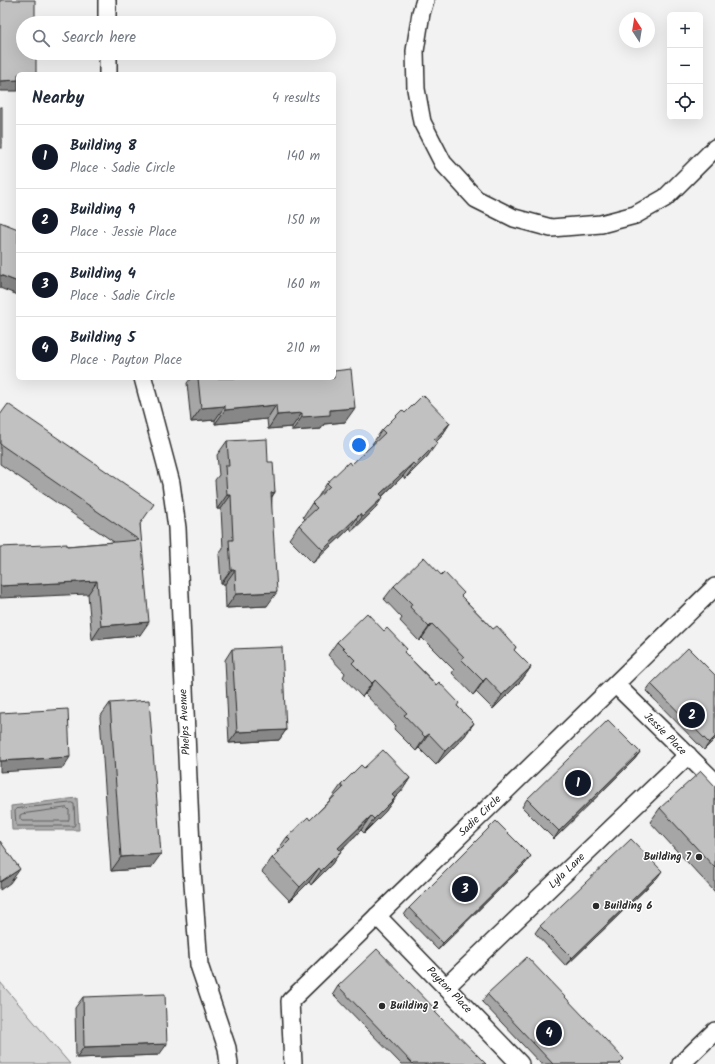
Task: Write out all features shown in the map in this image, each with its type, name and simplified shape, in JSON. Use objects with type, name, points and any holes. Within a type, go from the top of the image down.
[{"type":"street","points":[[107,0],[107,16]]},
{"type":"street","points":[[425,0],[421,13],[415,51],[416,89],[422,122],[443,163],[476,199],[514,218],[551,228],[601,224],[635,215],[665,198],[715,148]]},
{"type":"street","points":[[108,60],[108,72]]},
{"type":"street","name":"Phelps Avenue","points":[[144,380],[171,483],[177,528],[192,870],[199,965],[227,1048],[229,1064]]},
{"type":"street","name":"Sadie Circle","points":[[293,1064],[290,1001],[715,588]]},
{"type":"street","name":"Jessie Place","points":[[616,685],[715,782]]},
{"type":"street","name":"Lyla Lane","points":[[446,987],[688,755]]},
{"type":"street","name":"Payton Place","points":[[377,916],[520,1064]]},
{"type":"street","points":[[681,1064],[715,1031]]},
{"type":"shaded area","points":[[0,982],[70,1064],[0,1064]]},
{"type":"water","points":[[77,798],[79,830],[12,830],[11,806]]},
{"type":"building","points":[[0,0],[35,0],[35,16],[16,16],[16,60],[36,60],[36,72],[16,72],[16,80],[0,81]]},
{"type":"building","points":[[0,107],[2,107],[2,148],[0,148]]},
{"type":"building","points":[[0,222],[16,228],[16,281],[0,275]]},
{"type":"building","points":[[351,369],[355,408],[330,410],[330,415],[302,417],[302,413],[277,415],[276,405],[225,410],[225,406],[201,408],[198,380],[336,380],[336,371]]},
{"type":"building","points":[[423,395],[450,423],[434,440],[437,443],[415,465],[413,463],[380,494],[383,497],[362,517],[360,514],[323,550],[299,525],[317,508],[312,503],[330,486],[327,483],[349,462],[351,465],[385,433],[382,430],[402,410],[405,413]]},
{"type":"building","points":[[8,404],[154,504],[140,524],[149,622],[101,626],[97,581],[0,586],[0,547],[67,544],[67,546],[139,540],[0,444],[0,415]]},
{"type":"building","points":[[267,439],[268,462],[273,462],[275,492],[271,493],[277,592],[236,594],[235,570],[231,570],[229,540],[233,540],[231,495],[227,495],[225,466],[229,466],[227,441]]},
{"type":"building","points":[[424,557],[441,575],[444,572],[464,593],[461,596],[493,629],[497,626],[516,647],[514,650],[531,667],[502,695],[486,678],[483,681],[461,659],[464,657],[432,624],[429,627],[410,607],[412,604],[394,586]]},
{"type":"building","points":[[367,613],[384,631],[387,628],[407,649],[404,652],[436,685],[439,682],[459,703],[457,706],[474,723],[445,751],[429,734],[425,737],[404,715],[407,713],[375,680],[372,683],[352,663],[355,660],[337,642]]},
{"type":"building","points":[[282,647],[286,730],[237,732],[232,649]]},
{"type":"building","points":[[688,648],[715,675],[715,737],[709,743],[651,684]]},
{"type":"building","points":[[149,700],[161,854],[121,857],[110,703]]},
{"type":"building","points":[[68,709],[70,757],[0,761],[0,713]]},
{"type":"building","points":[[608,720],[640,752],[559,831],[527,799]]},
{"type":"building","points":[[383,750],[410,778],[392,795],[395,798],[374,819],[371,816],[338,848],[341,851],[321,871],[319,868],[300,887],[272,858],[290,840],[287,837],[308,817],[310,820],[343,788],[341,785],[361,765],[364,768]]},
{"type":"building","name":"Building 7","points":[[701,771],[715,786],[715,868],[660,808]]},
{"type":"building","points":[[496,821],[531,856],[443,943],[409,908]]},
{"type":"building","name":"Building 6","points":[[631,839],[662,871],[572,958],[540,926]]},
{"type":"building","points":[[0,841],[20,869],[0,882]]},
{"type":"building","points":[[377,949],[437,1011],[435,1012],[486,1064],[413,1064],[338,986]]},
{"type":"building","points":[[527,957],[624,1059],[619,1064],[553,1064],[487,994]]},
{"type":"building","points":[[165,994],[167,1044],[84,1047],[83,997]]},
{"type":"place","name":"Building 9","points":[[692,715]]},
{"type":"place","name":"Building 8","points":[[578,783]]},
{"type":"place","name":"Building 7","points":[[699,857]]},
{"type":"place","name":"Building 4","points":[[465,889]]},
{"type":"place","name":"Building 6","points":[[596,906]]},
{"type":"place","name":"Building 2","points":[[382,1006]]},
{"type":"place","name":"Building 5","points":[[549,1033]]}]
